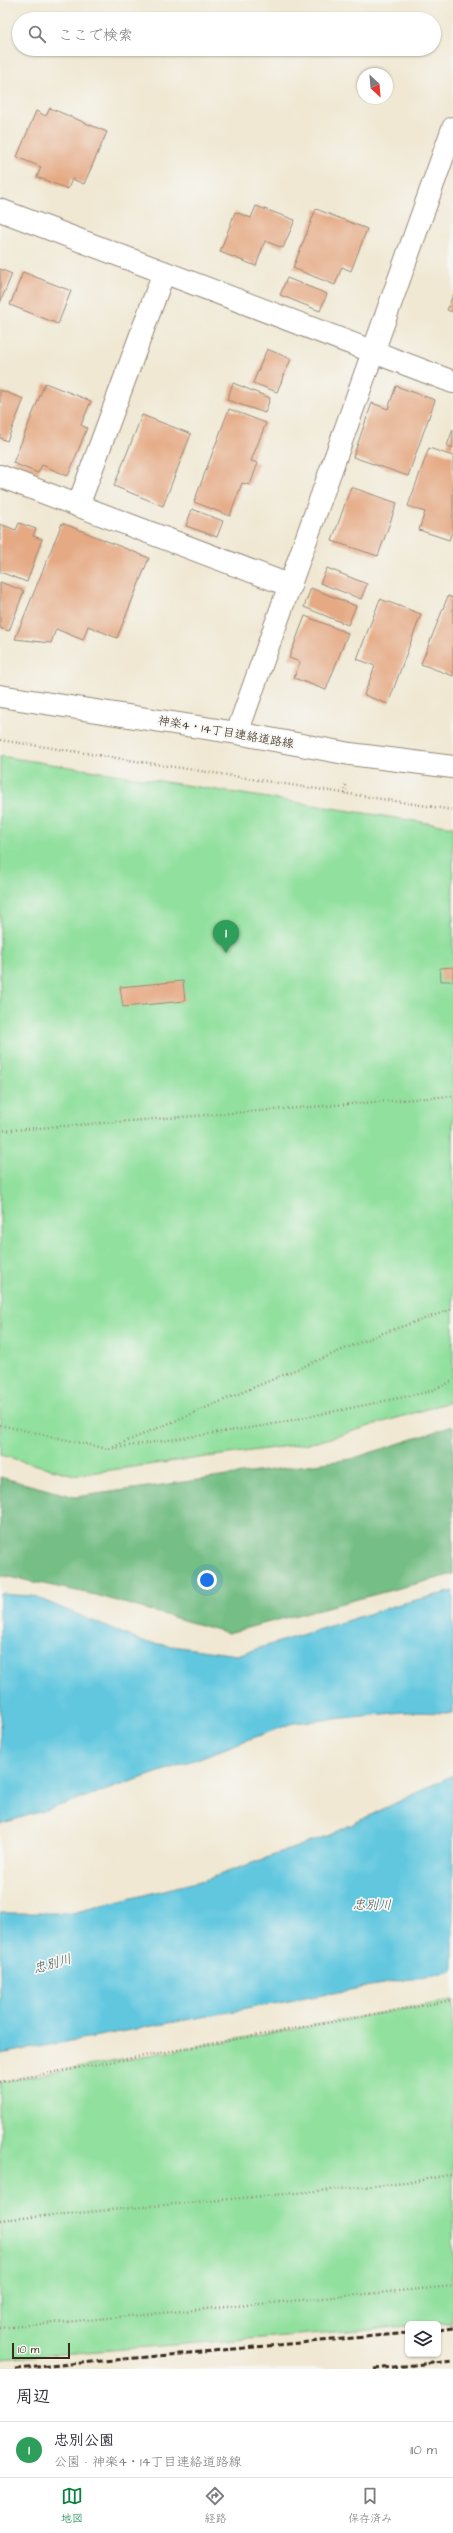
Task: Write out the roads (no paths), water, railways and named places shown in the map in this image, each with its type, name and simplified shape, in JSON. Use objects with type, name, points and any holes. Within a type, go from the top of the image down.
[{"type":"street","points":[[237,733],[291,586],[373,350],[453,128]]},
{"type":"street","points":[[0,210],[373,350],[453,382]]},
{"type":"street","points":[[78,506],[164,272]]},
{"type":"street","points":[[0,476],[291,586]]},
{"type":"street","name":"神楽4・14丁目連絡道路線","points":[[0,696],[237,733],[350,754],[453,767]]},
{"type":"water","points":[[453,1591],[453,1713],[403,1712],[293,1723],[183,1764],[65,1804],[0,1824],[0,1594],[33,1596],[143,1642],[237,1655],[400,1604]]},
{"type":"water","name":"忠別川","points":[[453,1775],[453,1971],[0,2054],[0,1913],[72,1913],[208,1879],[330,1835]]},
{"type":"railway","points":[[441,2330],[453,2328]]},
{"type":"railway","points":[[16,2369],[405,2333]]},
{"type":"railway","points":[[374,2369],[453,2361]]},
{"type":"place","name":"忠別公園","points":[[226,953]]}]
